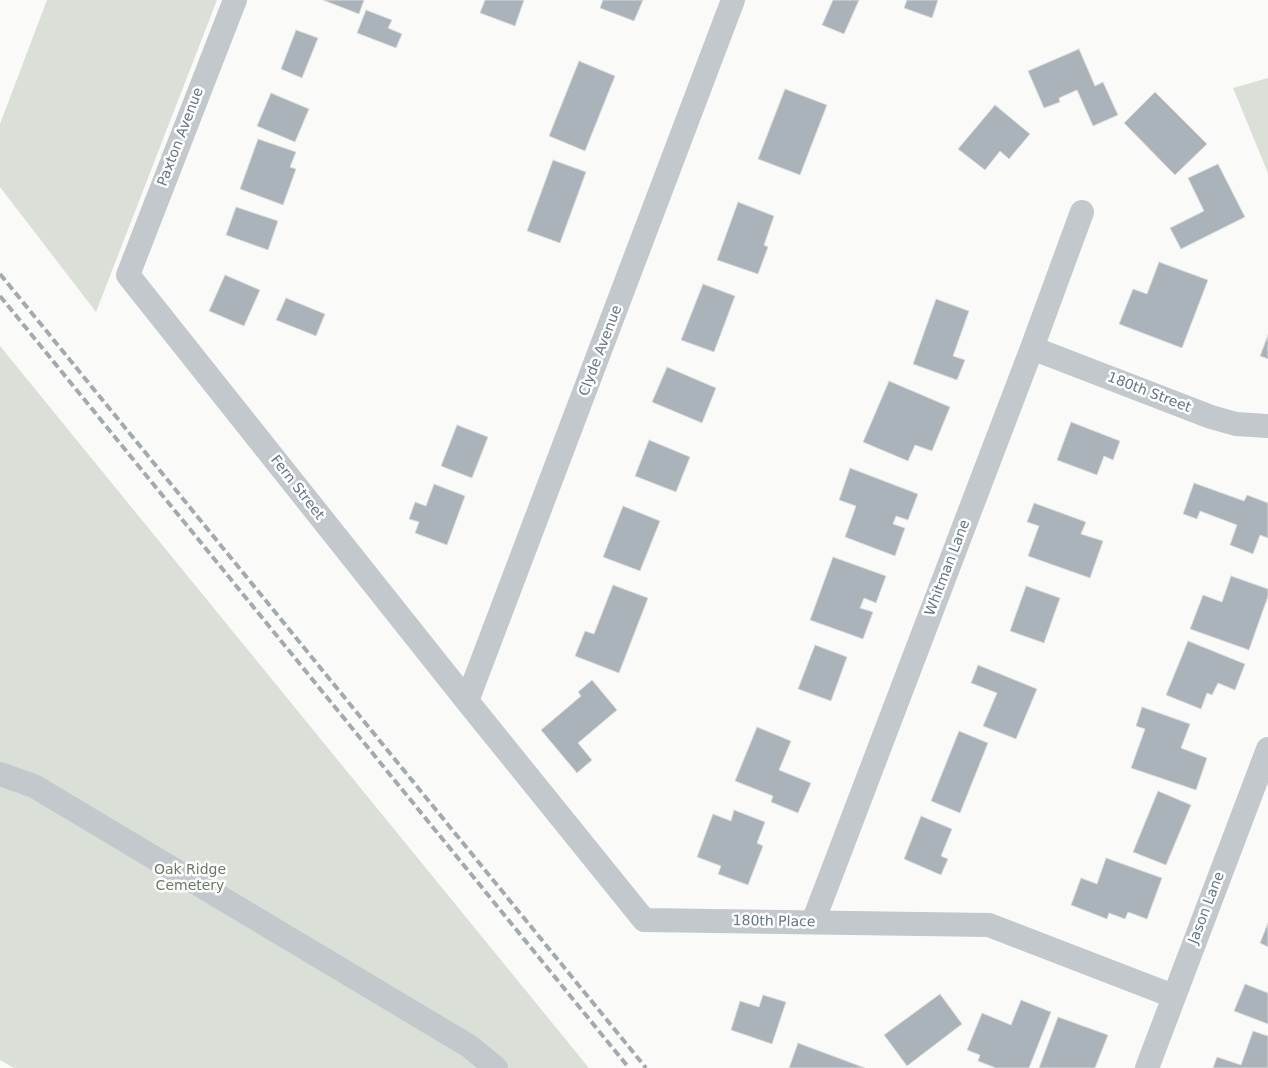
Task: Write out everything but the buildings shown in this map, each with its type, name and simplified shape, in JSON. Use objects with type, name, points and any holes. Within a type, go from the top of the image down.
[{"type":"street","name":"Paxton Avenue","points":[[128,275],[235,0]]},
{"type":"street","name":"Clyde Avenue","points":[[467,701],[733,0]]},
{"type":"street","name":"Whitman Lane","points":[[813,922],[1082,212]]},
{"type":"street","name":"Fern Street","points":[[128,275],[467,701]]},
{"type":"street","name":"180th Street","points":[[1032,348],[1211,417],[1236,424],[1268,426]]},
{"type":"street","name":"180th Place","points":[[467,701],[644,920],[989,925],[1173,996]]},
{"type":"street","name":"Jason Lane","points":[[1147,1068],[1268,749]]},
{"type":"street","points":[[0,774],[34,786],[468,1046],[496,1068]]},
{"type":"green space","points":[[47,0],[217,0],[96,312],[0,187],[0,124]]},
{"type":"green space","points":[[1268,78],[1268,173],[1233,88]]},
{"type":"green space","name":"Oak Ridge Cemetery","points":[[0,346],[589,1068],[14,1068],[0,1060]]},
{"type":"railway","points":[[0,274],[646,1068]]},
{"type":"railway","points":[[0,296],[629,1068]]}]
